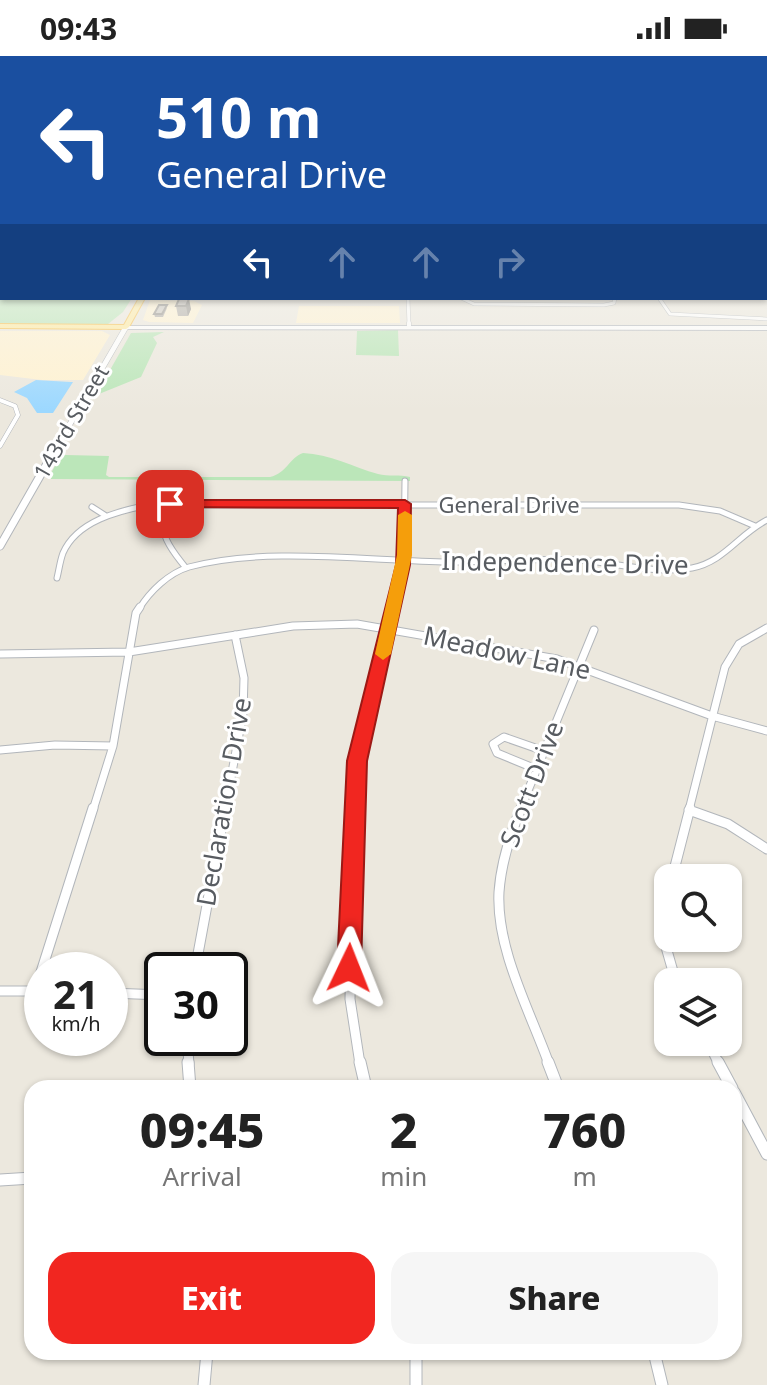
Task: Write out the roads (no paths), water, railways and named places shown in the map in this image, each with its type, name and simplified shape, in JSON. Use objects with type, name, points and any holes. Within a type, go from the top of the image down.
[{"type":"main road","name":"143rd Street","points":[[126,327],[141,300]]},
{"type":"main road","points":[[0,326],[767,328]]},
{"type":"street","points":[[408,300],[409,327]]},
{"type":"street","points":[[463,300],[466,303],[614,301]]},
{"type":"street","points":[[660,300],[670,314],[767,319]]},
{"type":"street","name":"143rd Street","points":[[0,546],[126,327]]},
{"type":"street","points":[[0,400],[15,406],[18,415],[0,446]]},
{"type":"street","points":[[172,478],[163,504],[159,532],[186,568]]},
{"type":"street","points":[[364,1080],[354,1037],[349,983],[355,785],[360,746],[404,560],[405,481]]},
{"type":"street","name":"General Drive","points":[[106,516],[134,507],[163,504],[679,505],[720,511],[755,526]]},
{"type":"street","points":[[57,578],[67,546],[83,530],[106,516],[92,507]]},
{"type":"street","name":"Independence Drive","points":[[50,952],[113,746],[136,613],[147,596],[186,568],[234,558],[577,560],[643,568],[692,568],[728,553],[755,526],[767,520]]},
{"type":"street","name":"Meadow Lane","points":[[0,654],[129,652],[306,625],[357,624],[533,653],[579,665],[712,716],[767,731]]},
{"type":"street","points":[[676,864],[712,716],[731,654],[750,635],[767,628]]},
{"type":"street","name":"Scott Drive","points":[[555,1080],[504,938],[499,893],[508,840],[594,630]]},
{"type":"street","name":"Declaration Drive","points":[[198,952],[243,713],[244,678],[235,635]]},
{"type":"street","points":[[536,769],[497,753],[493,744],[504,737],[544,751]]},
{"type":"street","points":[[0,750],[55,745],[113,746]]},
{"type":"street","points":[[689,810],[728,824],[767,849]]},
{"type":"street","points":[[0,991],[24,991]]},
{"type":"street","points":[[188,1056],[190,1080]]},
{"type":"street","points":[[715,1056],[728,1080]]},
{"type":"street","points":[[742,1107],[767,1154]]},
{"type":"street","points":[[0,1180],[24,1178]]},
{"type":"street","points":[[204,1385],[206,1360]]},
{"type":"street","points":[[416,1360],[416,1385]]},
{"type":"street","points":[[656,1360],[662,1385]]},
{"type":"water","points":[[36,380],[73,382],[53,413],[37,413],[27,398],[14,392]]}]
